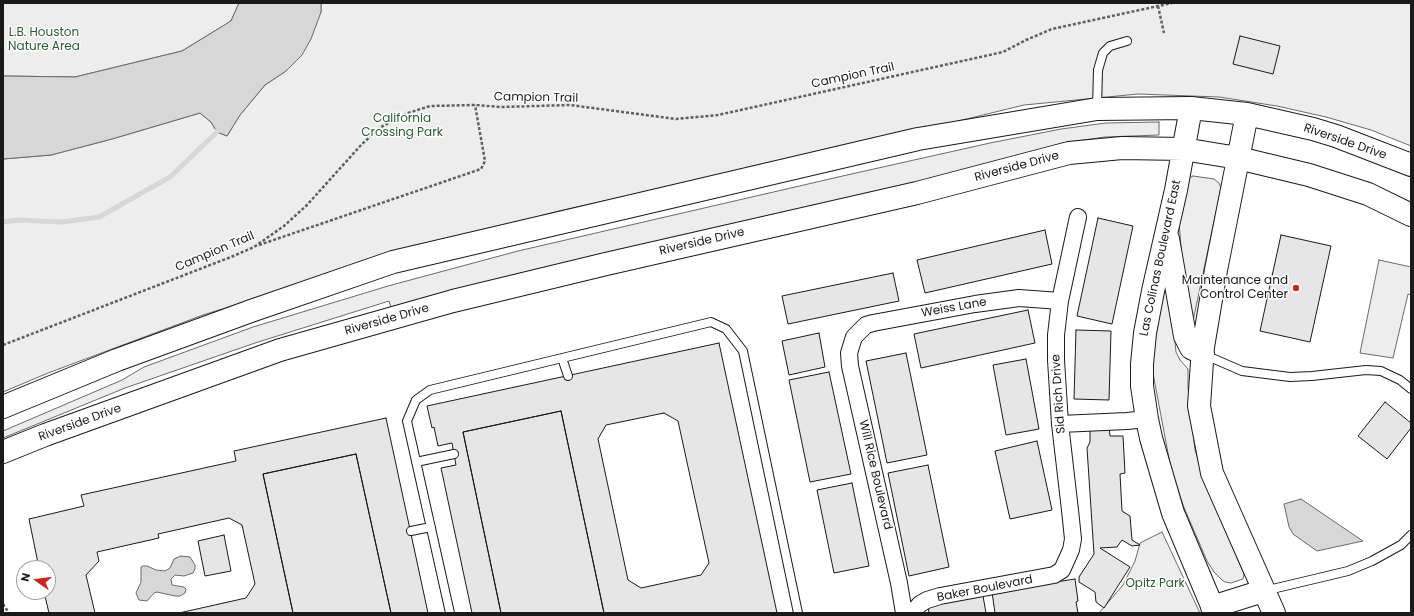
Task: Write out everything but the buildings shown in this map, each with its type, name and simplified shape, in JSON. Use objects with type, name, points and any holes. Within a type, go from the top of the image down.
[{"type":"main road","name":"Riverside Drive","points":[[3,407],[117,360],[250,311],[393,262],[918,139],[1097,109],[1191,108],[1247,114],[1313,129],[1336,136],[1411,165]]},
{"type":"main road","name":"Las Colinas Boulevard East","points":[[1191,108],[1176,190],[1145,333],[1142,364],[1142,386],[1147,419],[1160,473],[1173,513],[1213,610]]},
{"type":"main road","points":[[1247,114],[1216,270],[1203,354],[1200,406],[1212,473],[1274,613]]},
{"type":"main road","name":"Riverside Drive","points":[[3,452],[45,435],[280,350],[453,301],[606,264],[917,193],[1068,153],[1122,148],[1183,149],[1238,158],[1309,175],[1368,194],[1411,215]]},
{"type":"main road","points":[[1166,232],[1174,268],[1185,336],[1191,348],[1203,354]]},
{"type":"main road","points":[[1213,610],[1263,591]]},
{"type":"street","name":"Sid Rich Drive","points":[[1062,570],[1071,550],[1072,539],[1060,424],[1056,334],[1060,301],[1078,217]]},
{"type":"street","name":"Weiss Lane","points":[[854,337],[866,325],[873,323],[975,304],[1019,298],[1060,301]]},
{"type":"street","name":"Will Rice Boulevard","points":[[854,337],[849,353],[850,366],[899,583],[904,613]]},
{"type":"street","points":[[1060,424],[1147,419]]},
{"type":"street","name":"Baker Boulevard","points":[[912,613],[920,604],[940,596],[1048,577],[1062,570]]},
{"type":"lane","points":[[1097,109],[1098,70],[1103,52],[1110,46],[1127,41]]},
{"type":"lane","points":[[450,613],[407,420],[416,400],[430,390],[711,322],[726,329],[743,351],[798,613]]},
{"type":"lane","points":[[1203,354],[1242,371],[1290,377],[1366,370],[1380,371],[1400,380],[1411,389]]},
{"type":"lane","points":[[562,358],[568,376]]},
{"type":"lane","points":[[416,462],[454,454]]},
{"type":"lane","points":[[410,530],[431,527]]},
{"type":"lane","points":[[1263,591],[1348,571],[1372,561],[1401,545],[1411,535]]},
{"type":"path","name":"Campion Trail","points":[[3,345],[254,247],[284,226],[307,205],[362,144],[381,127],[408,113],[430,106],[475,105],[501,107],[570,105],[676,119],[718,115],[1003,52],[1052,29],[1172,3]]},
{"type":"path","points":[[1158,6],[1164,33]]},
{"type":"path","points":[[254,247],[481,169],[485,161],[475,105]]},
{"type":"path","points":[[3,604],[9,613]]},
{"type":"shaded area","name":"L.B. Houston Nature Area","points":[[3,3],[239,3],[231,21],[182,51],[75,77],[3,76]]},
{"type":"shaded area","points":[[239,3],[321,3],[321,12],[311,39],[302,55],[286,71],[265,85],[240,115],[227,136],[217,132],[211,122],[200,113],[51,155],[3,159],[3,76],[75,77],[182,51],[231,21]]},
{"type":"shaded area","name":"California Crossing Park","points":[[321,3],[1411,3],[1411,146],[1371,130],[1326,117],[1277,106],[1219,97],[1138,94],[1024,105],[909,133],[559,211],[408,251],[203,315],[48,373],[3,392],[3,159],[51,155],[200,113],[211,122],[217,132],[227,136],[240,115],[265,85],[286,71],[321,12]]},
{"type":"shaded area","points":[[1159,122],[1159,135],[1105,137],[1062,143],[1004,161],[924,181],[391,307],[389,301],[255,343],[125,388],[3,438],[3,431],[122,380],[144,367],[253,327],[388,286],[518,251],[990,143],[1061,129],[1106,123]]},
{"type":"shaded area","points":[[1193,176],[1214,179],[1219,183],[1221,188],[1193,321],[1187,321],[1179,222],[1189,178]]},
{"type":"shaded area","points":[[1379,260],[1411,267],[1411,295],[1408,294],[1393,358],[1360,353]]},
{"type":"shaded area","points":[[1166,280],[1169,282],[1176,352],[1180,360],[1188,369],[1188,387],[1195,450],[1206,486],[1244,574],[1243,579],[1231,583],[1222,580],[1214,572],[1207,561],[1183,505],[1171,469],[1152,368],[1152,352]]},
{"type":"shaded area","points":[[1301,499],[1363,541],[1317,551],[1293,534],[1289,527],[1284,504]]},
{"type":"shaded area","name":"Opitz Park","points":[[1162,532],[1200,613],[1099,613],[1123,585],[1135,561],[1140,543]]},
{"type":"shaded area","points":[[181,556],[190,557],[195,565],[193,573],[184,576],[175,575],[171,579],[172,585],[184,587],[186,589],[185,593],[180,596],[175,596],[157,592],[154,593],[147,601],[139,600],[136,593],[141,582],[141,567],[147,566],[156,570],[165,571],[170,568],[174,559]]},
{"type":"waterway","points":[[3,222],[18,220],[62,222],[99,217],[170,177],[217,132],[219,126]]},
{"type":"place","name":"Maintenance and Control Center","points":[[1296,288]]}]
